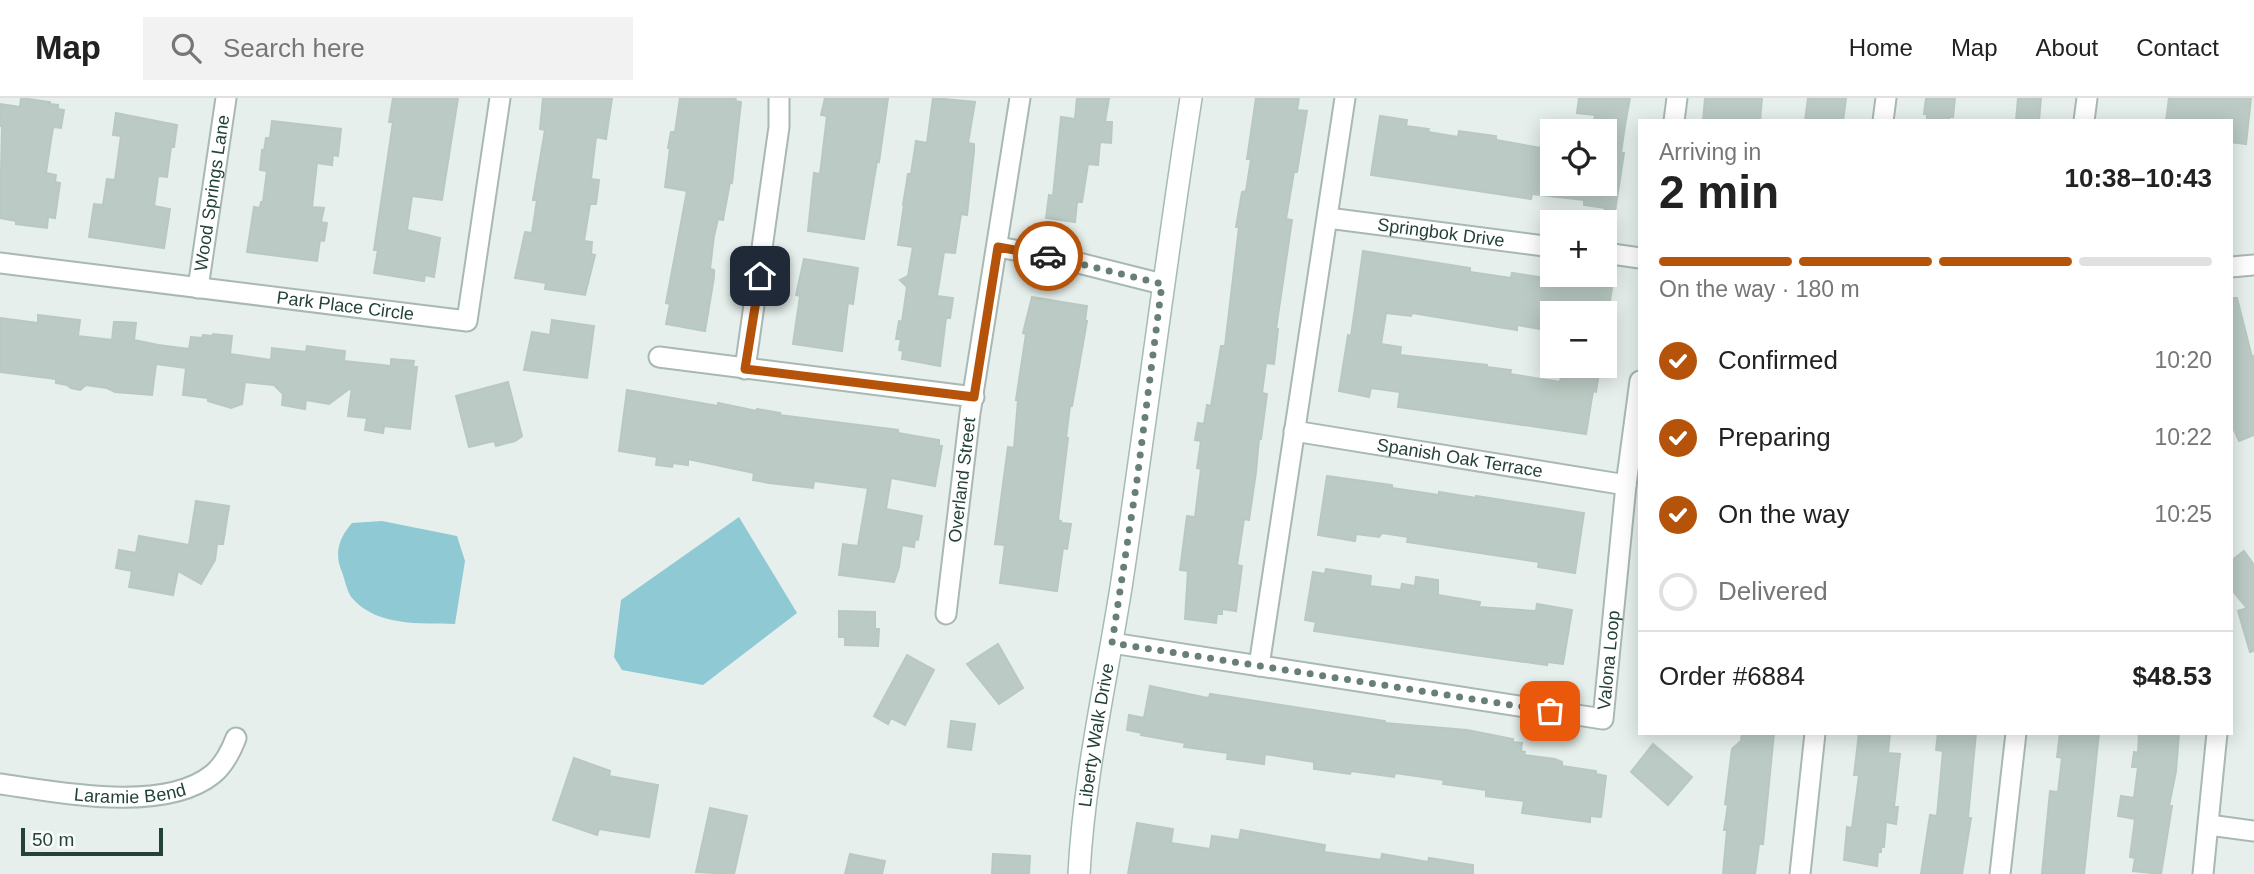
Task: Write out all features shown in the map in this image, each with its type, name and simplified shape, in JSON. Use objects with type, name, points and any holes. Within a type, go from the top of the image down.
[{"type":"street","name":"Wood Springs Lane","points":[[198,288],[226,98]]},
{"type":"street","name":"Park Place Circle","points":[[0,263],[467,321],[500,98]]},
{"type":"street","points":[[745,369],[779,127],[779,98]]},
{"type":"street","name":"Overland Street","points":[[946,614],[974,397],[1020,98]]},
{"type":"street","name":"Liberty Walk Drive","points":[[1079,874],[1088,783],[1137,480],[1162,284],[1191,98]]},
{"type":"street","points":[[1259,666],[1345,98]]},
{"type":"street","points":[[1674,119],[1677,98]]},
{"type":"street","points":[[1883,119],[1886,98]]},
{"type":"street","points":[[2084,119],[2087,98]]},
{"type":"street","name":"Springbok Drive","points":[[1328,218],[1540,245]]},
{"type":"street","points":[[998,247],[1063,259],[1162,284]]},
{"type":"street","points":[[1617,255],[1638,258]]},
{"type":"street","points":[[2233,267],[2254,265]]},
{"type":"street","points":[[659,357],[974,397]]},
{"type":"street","name":"Valona Loop","points":[[1112,643],[1603,719],[1626,485],[1638,396]]},
{"type":"street","name":"Spanish Oak Terrace","points":[[1294,431],[1626,485]]},
{"type":"street","points":[[1800,874],[1815,735]]},
{"type":"street","points":[[2000,874],[2016,735]]},
{"type":"street","points":[[2203,874],[2217,735]]},
{"type":"street","name":"Laramie Bend","points":[[0,784],[87,797],[137,797],[167,793],[192,785],[213,774],[225,761],[236,738]]},
{"type":"street","points":[[2209,825],[2254,831]]},
{"type":"water","points":[[739,517],[797,613],[703,685],[622,670],[614,657],[621,600]]},
{"type":"water","points":[[382,521],[457,536],[465,561],[455,624],[387,619],[362,607],[352,598],[338,558],[341,540],[352,523]]},
{"type":"building","points":[[21,98],[50,102],[58,105],[58,109],[64,110],[61,128],[53,127],[46,173],[56,175],[55,182],[60,183],[55,218],[48,217],[47,228],[16,224],[16,221],[0,218],[0,104],[20,107]]},
{"type":"building","points":[[393,98],[458,98],[442,200],[412,196],[407,230],[440,238],[434,277],[425,275],[424,281],[374,273],[378,250],[374,250],[393,122],[389,122]]},
{"type":"building","points":[[543,98],[612,98],[606,139],[596,137],[591,179],[599,180],[596,204],[590,204],[584,241],[592,242],[591,254],[595,255],[585,295],[545,289],[546,283],[515,278],[525,232],[532,233],[537,200],[533,200],[545,130],[540,129]]},
{"type":"building","points":[[680,98],[736,98],[735,101],[741,102],[732,183],[730,182],[723,220],[718,219],[714,236],[710,269],[714,270],[714,277],[705,331],[666,324],[670,304],[666,303],[687,191],[665,187],[668,148],[671,132],[675,132]]},
{"type":"building","points":[[825,98],[888,98],[864,239],[808,231],[814,173],[820,174],[827,116],[821,115]]},
{"type":"building","points":[[933,98],[975,102],[968,143],[974,144],[974,151],[967,215],[961,214],[955,253],[944,252],[937,296],[953,298],[950,318],[946,318],[940,366],[902,359],[903,351],[899,350],[901,339],[896,339],[899,321],[902,322],[907,287],[900,280],[908,276],[913,247],[898,245],[903,205],[916,141],[927,143]]},
{"type":"building","points":[[1077,98],[1109,98],[1105,122],[1112,122],[1111,143],[1100,142],[1098,165],[1088,164],[1082,202],[1077,202],[1075,222],[1046,218],[1049,195],[1053,196],[1061,117],[1075,119]]},
{"type":"building","points":[[1256,98],[1299,98],[1297,110],[1307,111],[1286,219],[1292,220],[1276,329],[1274,364],[1266,363],[1262,393],[1267,394],[1249,520],[1244,519],[1237,565],[1242,566],[1236,611],[1222,609],[1222,614],[1217,614],[1216,623],[1185,619],[1188,571],[1180,570],[1187,516],[1195,517],[1201,469],[1197,468],[1201,441],[1195,440],[1198,423],[1204,424],[1207,405],[1211,406],[1221,346],[1225,346],[1239,227],[1236,227],[1251,159],[1247,159]]},
{"type":"building","points":[[1579,98],[1630,98],[1615,210],[1584,205],[1584,200],[1549,196],[1617,196],[1617,119],[1594,119],[1595,115],[1577,113]]},
{"type":"building","points":[[1705,98],[1762,98],[1760,119],[1703,119]]},
{"type":"building","points":[[1808,98],[1846,98],[1843,119],[1805,119]]},
{"type":"building","points":[[1926,98],[1955,98],[1953,117],[1927,119],[1927,114],[1924,114]]},
{"type":"building","points":[[2018,98],[2041,98],[2039,119],[2016,119]]},
{"type":"building","points":[[2169,98],[2251,98],[2246,144],[2233,142],[2233,119],[2166,119]]},
{"type":"building","points":[[116,113],[177,125],[167,177],[158,176],[154,206],[170,209],[164,248],[89,237],[94,204],[103,205],[107,179],[115,180],[121,136],[113,135]]},
{"type":"building","points":[[1380,116],[1407,120],[1406,126],[1429,129],[1428,132],[1458,137],[1459,131],[1496,136],[1496,140],[1540,148],[1540,195],[1532,194],[1531,199],[1371,175]]},
{"type":"building","points":[[272,121],[341,129],[338,156],[333,155],[332,165],[317,163],[312,207],[324,208],[321,222],[327,223],[324,241],[320,240],[317,261],[247,252],[254,207],[260,208],[263,202],[267,171],[260,170],[262,150],[264,151],[266,138],[270,138]]},
{"type":"building","points":[[1363,251],[1470,268],[1470,272],[1511,278],[1512,273],[1540,277],[1540,287],[1612,288],[1610,301],[1540,301],[1540,329],[1517,325],[1517,330],[1412,313],[1411,316],[1386,313],[1381,344],[1401,347],[1400,355],[1487,365],[1511,370],[1510,374],[1560,382],[1561,378],[1598,378],[1596,392],[1593,391],[1586,434],[1398,407],[1400,392],[1371,388],[1369,397],[1339,391],[1348,335],[1351,336]]},
{"type":"building","points":[[804,259],[858,268],[853,304],[848,303],[842,351],[793,344],[800,296],[796,295]]},
{"type":"building","points":[[1032,297],[1087,306],[1087,321],[1066,438],[1058,520],[1071,524],[1067,549],[1063,548],[1057,591],[1000,583],[1005,545],[995,544],[1008,447],[1014,448],[1016,400],[1026,334],[1023,333]]},
{"type":"building","points":[[2233,298],[2237,298],[2252,357],[2254,356],[2254,435],[2239,441],[2233,428]]},
{"type":"building","points":[[38,315],[80,320],[78,336],[112,340],[114,322],[136,323],[134,340],[189,349],[191,337],[202,338],[203,335],[213,334],[232,336],[230,354],[271,360],[272,348],[306,352],[307,346],[345,351],[344,361],[391,366],[391,359],[414,361],[413,367],[417,367],[410,429],[384,426],[383,433],[365,430],[367,418],[348,416],[352,387],[329,404],[306,400],[305,409],[282,405],[283,394],[274,385],[245,382],[242,404],[231,408],[208,401],[208,398],[183,395],[186,368],[156,364],[152,395],[115,392],[86,385],[80,390],[56,383],[56,379],[0,372],[0,318],[38,323]]},
{"type":"building","points":[[552,320],[594,326],[587,378],[524,370],[532,332],[550,335]]},
{"type":"building","points":[[508,382],[522,436],[515,441],[496,446],[494,441],[469,447],[456,396]]},
{"type":"building","points":[[627,390],[718,406],[718,403],[780,413],[779,415],[898,430],[898,433],[939,440],[939,446],[942,446],[935,486],[891,478],[886,509],[922,516],[918,540],[915,539],[914,547],[902,545],[894,582],[839,575],[843,544],[858,546],[868,488],[814,481],[813,488],[769,483],[753,480],[754,473],[688,459],[688,465],[656,465],[657,457],[619,451]]},
{"type":"building","points":[[1327,476],[1439,495],[1439,492],[1476,496],[1584,513],[1575,573],[1538,567],[1539,562],[1407,542],[1408,537],[1382,533],[1379,537],[1356,534],[1355,541],[1318,535]]},
{"type":"building","points":[[196,501],[229,506],[223,544],[217,544],[215,560],[201,584],[178,571],[173,595],[129,587],[132,571],[116,568],[119,550],[136,553],[139,536],[189,545]]},
{"type":"building","points":[[2244,551],[2254,565],[2254,651],[2250,652],[2238,611],[2247,608],[2233,591],[2233,559]]},
{"type":"building","points":[[1326,569],[1371,576],[1370,586],[1401,590],[1402,584],[1415,586],[1416,577],[1438,580],[1438,595],[1480,602],[1479,607],[1536,611],[1537,604],[1572,610],[1563,664],[1547,662],[1547,665],[1314,631],[1316,622],[1305,620],[1313,572],[1325,574]]},
{"type":"building","points":[[839,611],[875,612],[875,629],[879,629],[878,646],[845,645],[845,637],[839,637]]},
{"type":"building","points":[[998,644],[1023,688],[999,704],[967,664]]},
{"type":"building","points":[[907,655],[934,670],[905,725],[891,718],[888,724],[874,716]]},
{"type":"building","points":[[1150,686],[1209,698],[1210,694],[1385,723],[1467,730],[1513,739],[1513,742],[1522,743],[1521,751],[1525,752],[1524,755],[1555,759],[1562,762],[1562,766],[1596,771],[1596,774],[1606,776],[1601,817],[1590,816],[1590,822],[1522,813],[1524,801],[1486,796],[1486,790],[1443,784],[1444,780],[1395,773],[1394,777],[1314,769],[1314,762],[1265,754],[1264,764],[1227,759],[1228,753],[1184,747],[1185,743],[1127,730],[1129,715],[1144,718]]},
{"type":"building","points":[[951,721],[975,724],[971,750],[948,747]]},
{"type":"building","points":[[1742,735],[1774,735],[1763,844],[1759,844],[1755,874],[1723,874],[1727,830],[1724,830],[1728,805],[1725,804],[1732,749],[1741,741]]},
{"type":"building","points":[[1859,735],[1890,735],[1888,753],[1900,754],[1894,807],[1898,807],[1896,824],[1886,822],[1884,847],[1878,852],[1877,866],[1844,860],[1847,827],[1852,828],[1859,775],[1854,775]]},
{"type":"building","points":[[1938,735],[1976,735],[1968,818],[1971,818],[1962,874],[1921,874],[1930,815],[1937,816],[1943,751],[1936,750]]},
{"type":"building","points":[[2060,735],[2099,735],[2084,874],[2042,874],[2050,791],[2058,792],[2062,758],[2057,757]]},
{"type":"building","points":[[2139,735],[2179,735],[2176,771],[2169,806],[2172,806],[2161,874],[2133,871],[2135,858],[2130,857],[2135,819],[2118,816],[2121,796],[2134,798],[2138,767],[2132,767],[2134,752],[2138,753]]},
{"type":"building","points":[[1653,744],[1692,777],[1668,805],[1631,772]]},
{"type":"building","points":[[574,758],[610,771],[609,776],[658,785],[649,837],[599,829],[597,835],[553,820]]},
{"type":"building","points":[[710,808],[747,816],[734,874],[696,872]]},
{"type":"building","points":[[1137,823],[1173,829],[1171,843],[1210,849],[1212,836],[1239,840],[1241,830],[1325,845],[1324,852],[1381,860],[1382,854],[1428,862],[1429,858],[1473,865],[1473,874],[1128,874]]},
{"type":"building","points":[[850,854],[885,861],[882,874],[845,874]]},
{"type":"building","points":[[993,854],[1030,856],[1029,874],[992,874]]},
{"type":"way so far","points":[[1048,256],[1162,284],[1137,480],[1112,643],[1550,711]]},
{"type":"route","points":[[760,276],[745,369],[974,397],[998,247],[1048,256]]}]
